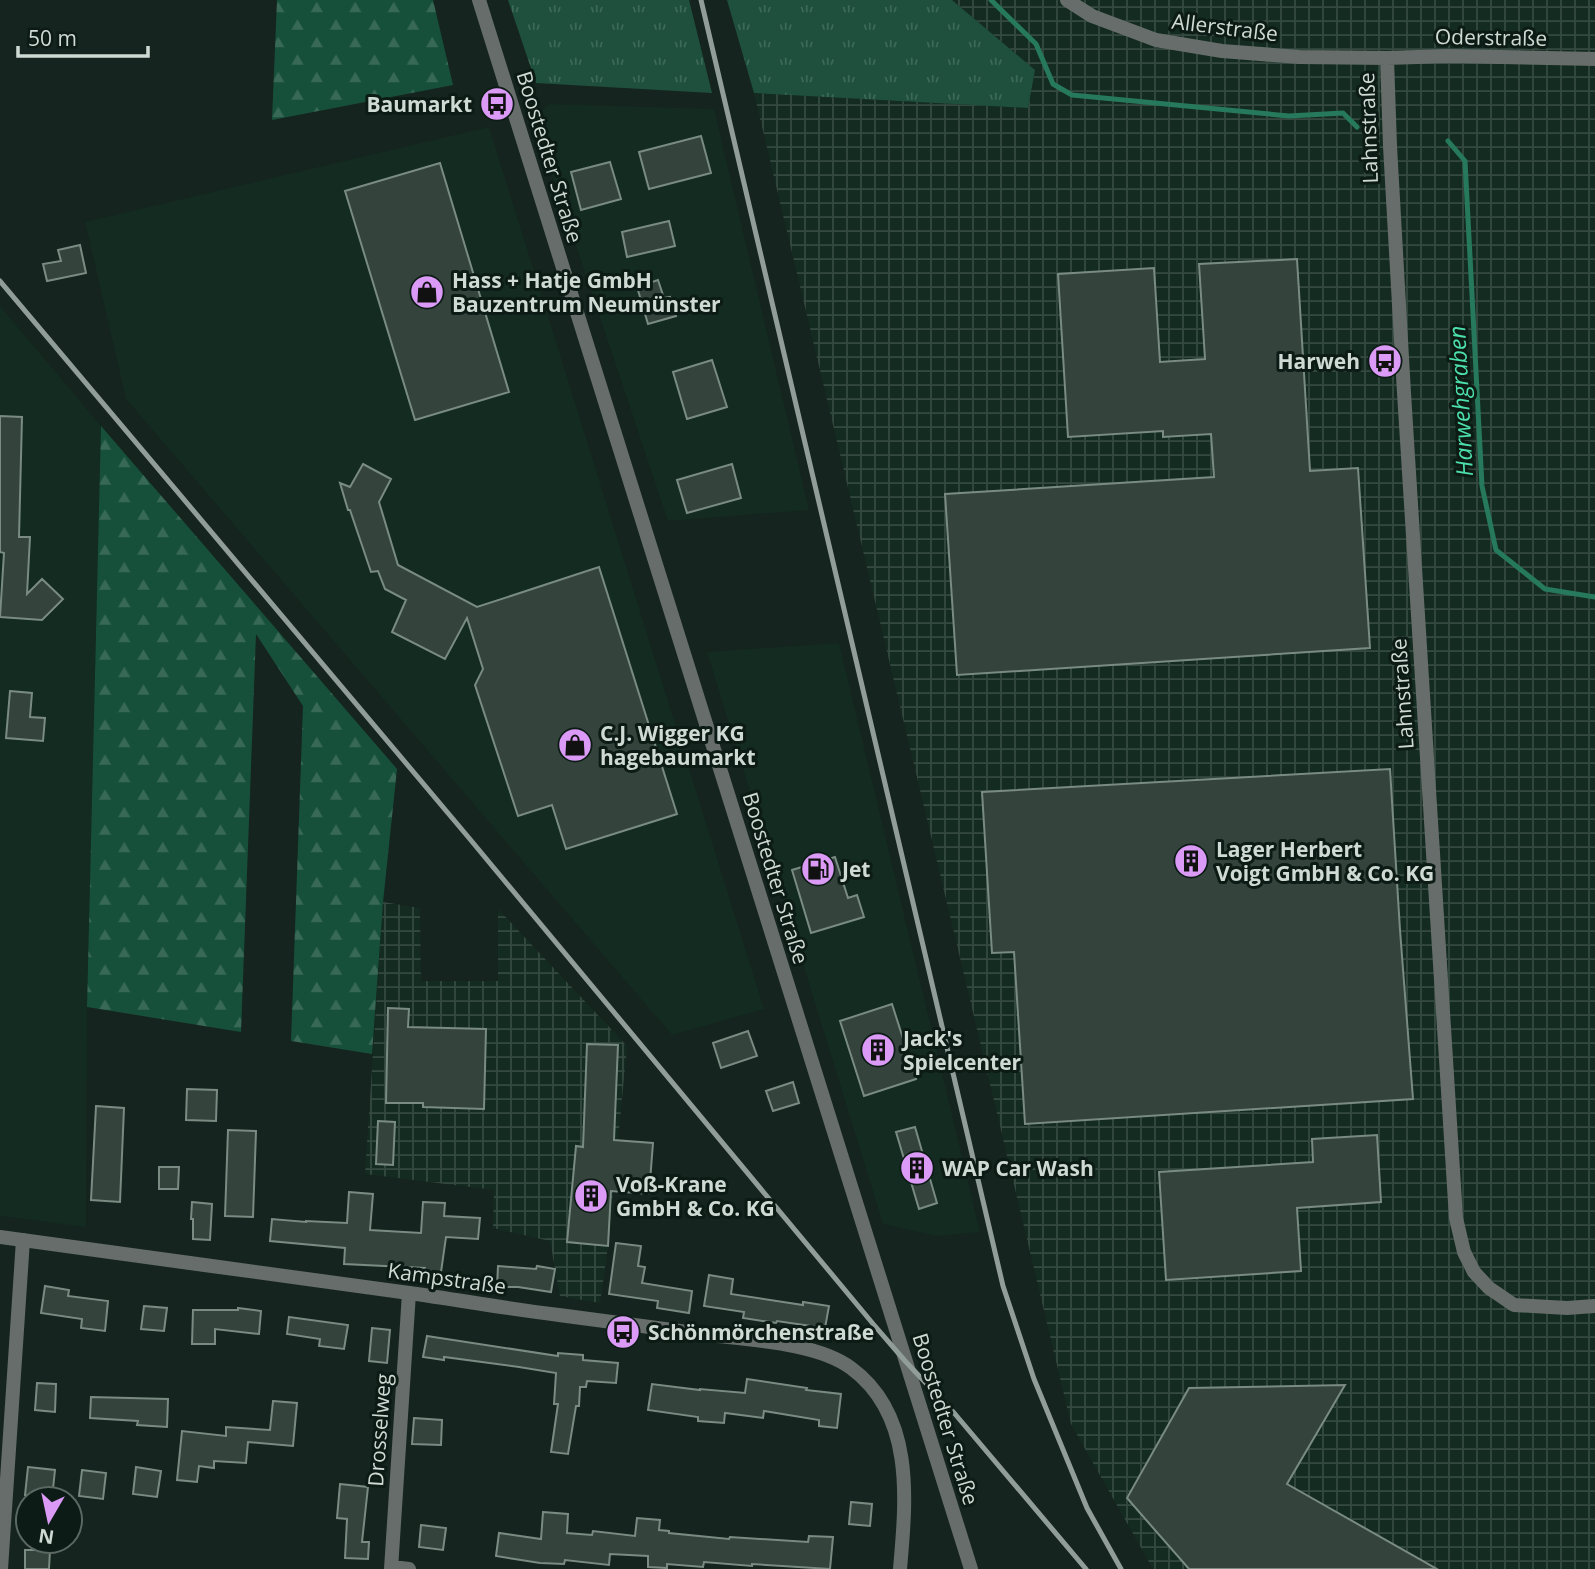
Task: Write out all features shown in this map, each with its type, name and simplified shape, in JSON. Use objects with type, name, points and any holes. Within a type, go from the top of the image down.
[{"type":"street","name":"Boostedter Straße","points":[[479,0],[971,1569]]},
{"type":"street","name":"Allerstraße","points":[[1066,0],[1092,16],[1156,40],[1235,52],[1299,57],[1387,58]]},
{"type":"street","name":"Oderstraße","points":[[1387,58],[1448,56],[1595,59]]},
{"type":"street","name":"Lahnstraße","points":[[1387,58],[1404,393],[1457,1218],[1464,1252],[1474,1272],[1489,1288],[1514,1305],[1567,1308],[1595,1306]]},
{"type":"street","name":"Kampstraße","points":[[0,1237],[775,1343],[827,1355],[841,1361],[864,1379],[883,1404],[895,1430],[903,1464],[904,1522],[900,1569]]},
{"type":"street","points":[[1,1569],[23,1240]]},
{"type":"street","name":"Drosselweg","points":[[392,1568],[409,1293]]},
{"type":"street","points":[[392,1568],[409,1569]]},
{"type":"shaded area","points":[[952,0],[1595,0],[1595,1569],[1153,1569],[1071,1424],[754,93],[1028,108],[1035,70]]},
{"type":"shaded area","points":[[550,104],[714,109],[809,510],[668,521],[533,117]]},
{"type":"shaded area","points":[[489,127],[764,1009],[672,1035],[126,399],[85,222]]},
{"type":"shaded area","points":[[0,306],[101,426],[87,1007],[86,1227],[0,1216]]},
{"type":"shaded area","points":[[839,643],[980,1232],[937,1236],[883,1224],[707,652]]},
{"type":"shaded area","points":[[383,902],[420,908],[421,981],[498,981],[498,909],[627,1046],[600,1303],[560,1296],[550,1241],[493,1228],[494,1190],[365,1174]]},
{"type":"green space","points":[[277,0],[433,0],[453,85],[272,120]]},
{"type":"green space","points":[[508,0],[689,0],[712,93],[536,83]]},
{"type":"green space","points":[[727,0],[952,0],[1035,70],[1028,108],[754,93]]},
{"type":"green space","points":[[101,426],[397,769],[383,902],[372,1054],[291,1041],[303,706],[256,634],[241,1032],[87,1007]]},
{"type":"building","points":[[701,136],[711,173],[649,189],[639,152]]},
{"type":"building","points":[[610,162],[621,199],[581,210],[571,172]]},
{"type":"building","name":"Hass + Hatje GmbH Bauzentrum Neumünster","points":[[440,163],[509,392],[415,420],[345,191]]},
{"type":"building","points":[[669,221],[675,246],[627,257],[622,232]]},
{"type":"building","points":[[80,245],[86,273],[47,281],[43,264],[61,261],[58,250]]},
{"type":"building","points":[[1297,259],[1310,471],[1358,468],[1370,648],[957,675],[945,494],[1214,477],[1211,434],[1163,437],[1163,431],[1068,437],[1058,274],[1154,268],[1160,362],[1205,359],[1199,264]]},
{"type":"building","points":[[658,280],[664,298],[670,297],[676,316],[648,324],[637,287]]},
{"type":"building","points":[[712,360],[727,407],[687,419],[673,372]]},
{"type":"building","points":[[0,416],[22,417],[19,537],[30,537],[27,594],[42,579],[63,599],[42,620],[0,617],[4,553],[0,552]]},
{"type":"building","name":"C.J. Wigger KG hagebaumarkt","points":[[363,464],[391,479],[379,502],[398,565],[477,607],[599,567],[677,814],[566,849],[552,805],[518,816],[475,685],[483,669],[467,618],[445,659],[392,632],[406,600],[385,589],[378,571],[371,572],[340,483],[350,487]]},
{"type":"building","points":[[732,464],[741,498],[687,513],[677,480]]},
{"type":"building","points":[[10,691],[32,693],[30,717],[45,718],[43,741],[6,738]]},
{"type":"building","points":[[1390,769],[1413,1099],[1025,1124],[1014,952],[992,953],[982,792]]},
{"type":"building","points":[[835,857],[848,898],[857,895],[864,917],[811,933],[792,870]]},
{"type":"building","name":"Jack's Spielcenter","points":[[892,1004],[916,1079],[864,1096],[840,1021]]},
{"type":"building","points":[[388,1008],[409,1009],[408,1027],[486,1029],[484,1109],[423,1107],[423,1103],[386,1103]]},
{"type":"building","points":[[748,1031],[757,1056],[721,1068],[713,1043]]},
{"type":"building","points":[[587,1044],[618,1045],[614,1140],[653,1143],[649,1194],[611,1191],[608,1246],[567,1242],[576,1146],[583,1147]]},
{"type":"building","points":[[793,1082],[799,1103],[773,1111],[766,1091]]},
{"type":"building","points":[[187,1089],[217,1090],[216,1121],[186,1120]]},
{"type":"building","points":[[96,1106],[124,1108],[120,1202],[91,1200]]},
{"type":"building","points":[[378,1121],[395,1122],[393,1165],[376,1164]]},
{"type":"building","name":"WAP Car Wash","points":[[915,1127],[937,1203],[919,1209],[896,1132]]},
{"type":"building","points":[[228,1130],[256,1131],[253,1217],[225,1216]]},
{"type":"building","points":[[1377,1135],[1381,1202],[1297,1208],[1301,1271],[1166,1280],[1159,1172],[1313,1162],[1312,1139]]},
{"type":"building","points":[[159,1167],[179,1167],[178,1189],[159,1189]]},
{"type":"building","points":[[349,1192],[373,1194],[370,1230],[421,1233],[423,1202],[445,1203],[444,1216],[480,1218],[478,1239],[446,1237],[440,1279],[424,1276],[425,1268],[344,1264],[345,1248],[270,1241],[272,1219],[347,1223]]},
{"type":"building","points":[[192,1202],[212,1204],[210,1240],[193,1239]]},
{"type":"building","points":[[616,1243],[641,1246],[638,1266],[645,1267],[642,1283],[692,1291],[689,1313],[657,1308],[658,1301],[609,1294]]},
{"type":"building","points":[[498,1266],[555,1269],[551,1292],[497,1287]]},
{"type":"building","points":[[709,1275],[733,1279],[731,1294],[803,1305],[803,1302],[829,1306],[825,1328],[743,1318],[744,1312],[704,1306]]},
{"type":"building","points":[[45,1286],[69,1290],[68,1296],[108,1301],[105,1331],[81,1328],[82,1319],[41,1313]]},
{"type":"building","points":[[144,1306],[167,1308],[164,1331],[141,1329]]},
{"type":"building","points":[[238,1308],[261,1311],[259,1334],[215,1329],[215,1344],[192,1344],[193,1310]]},
{"type":"building","points":[[289,1317],[348,1325],[344,1349],[319,1346],[320,1339],[287,1334]]},
{"type":"building","points":[[372,1328],[390,1330],[387,1363],[369,1361]]},
{"type":"building","points":[[427,1336],[558,1356],[558,1353],[583,1355],[583,1360],[618,1363],[616,1383],[587,1381],[586,1387],[580,1387],[579,1406],[576,1406],[568,1454],[551,1452],[558,1404],[554,1404],[556,1373],[444,1357],[444,1360],[423,1357]]},
{"type":"building","points":[[747,1379],[841,1394],[837,1428],[819,1426],[819,1420],[764,1411],[763,1418],[725,1413],[724,1423],[698,1421],[698,1417],[648,1410],[652,1384],[745,1393]]},
{"type":"building","points":[[37,1383],[56,1384],[55,1412],[35,1410]]},
{"type":"building","points":[[1345,1385],[1287,1484],[1437,1569],[1189,1569],[1127,1498],[1189,1388]]},
{"type":"building","points":[[91,1397],[168,1399],[167,1427],[137,1425],[138,1421],[90,1418]]},
{"type":"building","points":[[273,1401],[297,1403],[293,1446],[248,1442],[246,1463],[214,1461],[214,1468],[199,1466],[197,1482],[177,1480],[182,1431],[226,1436],[226,1427],[270,1430]]},
{"type":"building","points":[[414,1418],[442,1420],[441,1445],[412,1444]]},
{"type":"building","points":[[28,1467],[55,1470],[53,1485],[26,1485]]},
{"type":"building","points":[[136,1467],[161,1471],[157,1497],[133,1494]]},
{"type":"building","points":[[82,1470],[106,1473],[103,1499],[84,1497],[84,1485],[80,1485]]},
{"type":"building","points":[[340,1484],[368,1487],[362,1542],[369,1542],[368,1559],[345,1558],[347,1519],[337,1518]]},
{"type":"building","points":[[851,1502],[872,1504],[870,1526],[849,1524]]},
{"type":"building","points":[[543,1512],[568,1514],[567,1533],[592,1535],[593,1531],[635,1536],[637,1518],[660,1520],[659,1530],[669,1533],[729,1539],[808,1542],[809,1536],[833,1537],[830,1569],[704,1562],[703,1567],[667,1564],[667,1568],[648,1567],[648,1556],[610,1554],[609,1565],[565,1560],[564,1564],[540,1563],[496,1556],[499,1533],[541,1539]]},
{"type":"building","points":[[421,1525],[446,1528],[443,1550],[419,1547]]},
{"type":"building","points":[[25,1555],[50,1555],[49,1569],[25,1569]]},
{"type":"waterway","name":"Harwehgraben","points":[[991,0],[1036,44],[1053,84],[1072,95],[1289,116],[1343,113],[1357,127]]},
{"type":"waterway","name":"Harwehgraben","points":[[1448,141],[1465,161],[1482,486],[1496,550],[1545,589],[1595,597]]},
{"type":"railway","points":[[701,0],[1003,1286],[1034,1379],[1087,1508],[1121,1569]]},
{"type":"railway","points":[[0,281],[874,1325],[955,1414],[1086,1569]]},
{"type":"place","name":"Baumarkt","points":[[497,104]]},
{"type":"place","name":"Hass + Hatje GmbH Bauzentrum Neumünster","points":[[427,292]]},
{"type":"place","name":"Harweh","points":[[1385,361]]},
{"type":"place","name":"C.J. Wigger KG hagebaumarkt","points":[[575,745]]},
{"type":"place","name":"Lager Herbert Voigt GmbH & Co. KG","points":[[1191,861]]},
{"type":"place","name":"Jet","points":[[818,869]]},
{"type":"place","name":"Jack's Spielcenter","points":[[878,1050]]},
{"type":"place","name":"WAP Car Wash","points":[[917,1168]]},
{"type":"place","name":"Voß-Krane GmbH & Co. KG","points":[[591,1196]]},
{"type":"place","name":"Schönmörchenstraße","points":[[623,1332]]}]
